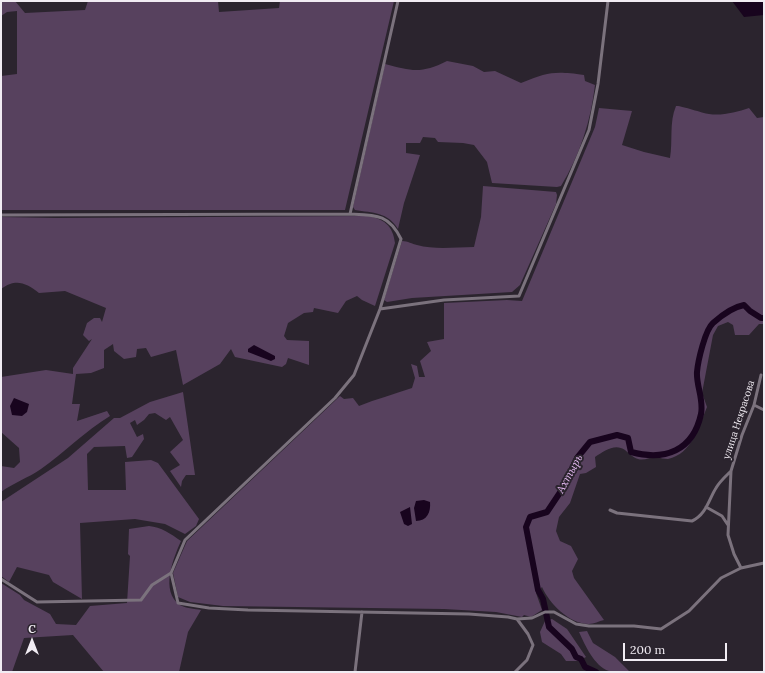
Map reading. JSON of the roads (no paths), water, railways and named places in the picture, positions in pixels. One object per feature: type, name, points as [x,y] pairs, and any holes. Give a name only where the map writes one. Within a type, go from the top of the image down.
[{"type":"street","points":[[350,214],[398,1]]},
{"type":"street","points":[[380,309],[444,300],[519,296],[588,130],[598,84],[608,1]]},
{"type":"street","points":[[1,214],[350,214],[380,216],[392,223],[401,239],[380,309],[354,375],[336,398],[185,540],[171,573],[152,585],[141,600],[37,602],[1,579]]},
{"type":"street","name":"улица Некрасова","points":[[740,568],[728,535],[731,471],[742,435],[754,405],[761,375]]},
{"type":"street","points":[[754,405],[764,410]]},
{"type":"street","name":"улица Некрасова","points":[[610,510],[617,513],[692,521],[697,519],[706,507],[716,487],[731,471]]},
{"type":"street","points":[[706,507],[722,516],[728,525]]},
{"type":"street","points":[[171,573],[178,603],[209,608],[485,615],[508,617],[517,620],[532,618],[545,612],[554,612],[576,624],[589,626],[618,626],[661,629],[689,611],[721,578],[740,568],[764,563]]},
{"type":"street","points":[[355,672],[362,612]]},
{"type":"street","points":[[516,672],[531,654],[533,645],[528,634],[517,620]]},
{"type":"waterway","name":"Ахтырь","points":[[596,672],[585,667],[581,659],[576,657],[572,649],[549,627],[543,599],[538,590],[526,527],[530,517],[547,512],[563,488],[577,458],[590,442],[617,435],[628,438],[631,452],[655,455],[666,454],[684,445],[697,427],[701,414],[702,403],[697,372],[702,346],[710,327],[716,320],[728,312],[744,305],[750,311],[761,318],[764,318]]}]
